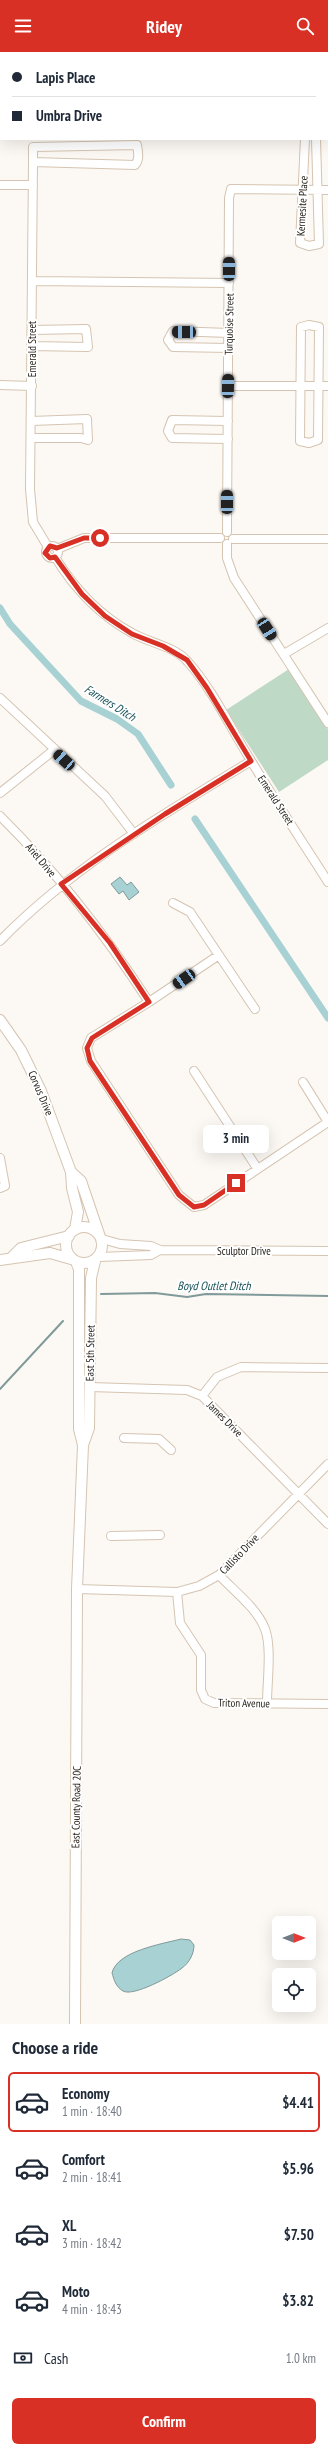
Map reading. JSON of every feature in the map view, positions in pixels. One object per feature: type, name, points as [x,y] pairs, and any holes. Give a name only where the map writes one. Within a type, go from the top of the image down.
[{"type":"street","name":"Kermesite Place","points":[[305,140],[304,190],[300,243],[310,246],[319,244],[316,140]]},
{"type":"street","name":"Emerald Street","points":[[33,162],[135,165],[138,154],[137,145],[33,147],[31,512],[36,528],[48,547]]},
{"type":"street","points":[[0,185],[33,185]]},
{"type":"street","name":"Turquoise Street","points":[[227,532],[230,283],[229,198],[231,189],[304,190]]},
{"type":"street","points":[[304,190],[328,190]]},
{"type":"street","points":[[33,281],[230,283]]},
{"type":"street","points":[[309,325],[319,327],[318,440],[309,443],[300,441],[300,386],[301,327],[309,325]]},
{"type":"street","points":[[32,330],[86,329],[88,335],[88,347],[32,346]]},
{"type":"street","points":[[229,333],[173,332],[168,340],[174,347],[229,348]]},
{"type":"street","points":[[0,385],[32,386]]},
{"type":"street","points":[[228,386],[328,386]]},
{"type":"street","points":[[31,421],[87,419],[88,440],[81,438],[31,438]]},
{"type":"street","points":[[228,421],[172,420],[168,431],[172,438],[228,439]]},
{"type":"street","points":[[220,538],[222,534],[227,532],[232,534],[227,558],[234,578],[328,723]]},
{"type":"street","points":[[57,548],[55,557],[50,558],[46,555],[45,551],[48,547],[54,546],[57,548],[84,538],[220,538],[222,542],[328,539]]},
{"type":"street","name":"Emerald Street","points":[[55,557],[82,594],[105,616],[132,634],[163,646],[187,660],[207,688],[251,761],[328,882]]},
{"type":"street","points":[[284,654],[328,628]]},
{"type":"street","points":[[0,698],[104,796],[134,834]]},
{"type":"street","points":[[0,793],[54,750]]},
{"type":"street","points":[[0,941],[61,884],[134,834],[251,761]]},
{"type":"street","name":"Ariel Drive","points":[[0,816],[33,849],[110,943],[149,1002]]},
{"type":"street","points":[[173,903],[190,912],[255,1009]]},
{"type":"street","points":[[219,955],[92,1038],[87,1048],[90,1061],[179,1195],[194,1207],[204,1205],[257,1168],[328,1122],[302,1082]]},
{"type":"street","name":"Corvus Drive","points":[[0,1020],[21,1050],[35,1077],[71,1172],[72,1188],[78,1212],[72,1233]]},
{"type":"street","points":[[194,1071],[257,1168]]},
{"type":"street","points":[[0,1158],[3,1187]]},
{"type":"street","name":"Corvus Drive","points":[[71,1172],[81,1181],[100,1236]]},
{"type":"street","points":[[0,1260],[12,1257],[50,1253],[89,1264],[97,1259],[102,1251],[100,1236],[85,1227],[72,1233],[21,1248],[12,1257]]},
{"type":"street","points":[[72,1233],[66,1248],[74,1260]]},
{"type":"street","name":"Sculptor Drive","points":[[100,1236],[120,1244],[151,1246],[160,1250],[328,1251]]},
{"type":"street","name":"Sculptor Drive","points":[[97,1259],[151,1255],[160,1250]]},
{"type":"street","name":"East 5th Street","points":[[78,1589],[83,1445],[88,1428],[90,1386],[91,1278],[97,1259]]},
{"type":"street","name":"East 5th Street","points":[[74,1260],[79,1269],[79,1429],[83,1445]]},
{"type":"street","points":[[202,1396],[217,1377],[241,1367],[328,1368]]},
{"type":"street","name":"James Drive","points":[[90,1386],[187,1390],[202,1396],[328,1524]]},
{"type":"street","points":[[124,1438],[159,1439],[171,1450]]},
{"type":"street","name":"Callisto Drive","points":[[78,1589],[177,1592],[199,1586],[219,1575],[328,1464]]},
{"type":"street","points":[[111,1536],[160,1535]]},
{"type":"street","points":[[219,1575],[248,1605],[265,1628],[268,1642],[267,1703]]},
{"type":"street","name":"East County Road 20C","points":[[75,2024],[78,1589]]},
{"type":"street","name":"Triton Avenue","points":[[177,1592],[180,1623],[201,1655],[202,1696],[214,1703],[328,1704]]},
{"type":"green space","points":[[289,669],[328,729],[328,760],[279,792],[226,710]]},
{"type":"water","points":[[120,877],[127,885],[131,882],[139,892],[129,900],[123,891],[119,894],[111,884]]},
{"type":"water","points":[[181,1939],[190,1940],[194,1945],[191,1958],[182,1968],[162,1980],[135,1991],[123,1991],[117,1985],[112,1973],[116,1965],[122,1959],[152,1946]]},
{"type":"waterway","name":"Farmers Ditch","points":[[0,608],[10,624],[81,701],[117,719],[138,734],[171,785]]},
{"type":"waterway","name":"Farmers Ditch","points":[[195,819],[328,1018]]},
{"type":"waterway","name":"Boyd Outlet Ditch","points":[[101,1294],[155,1293],[187,1297],[206,1294],[328,1296]]},
{"type":"waterway","name":"Boyd Outlet Ditch","points":[[0,1389],[63,1321]]},
{"type":"route","points":[[100,538],[84,538],[72,541],[57,548],[50,546],[46,548],[45,553],[47,557],[55,557],[82,594],[105,616],[132,634],[163,646],[187,660],[207,688],[251,761],[165,814],[85,866],[61,884],[110,943],[149,1002],[92,1038],[87,1048],[90,1061],[179,1195],[194,1207],[204,1205],[236,1183]]}]
